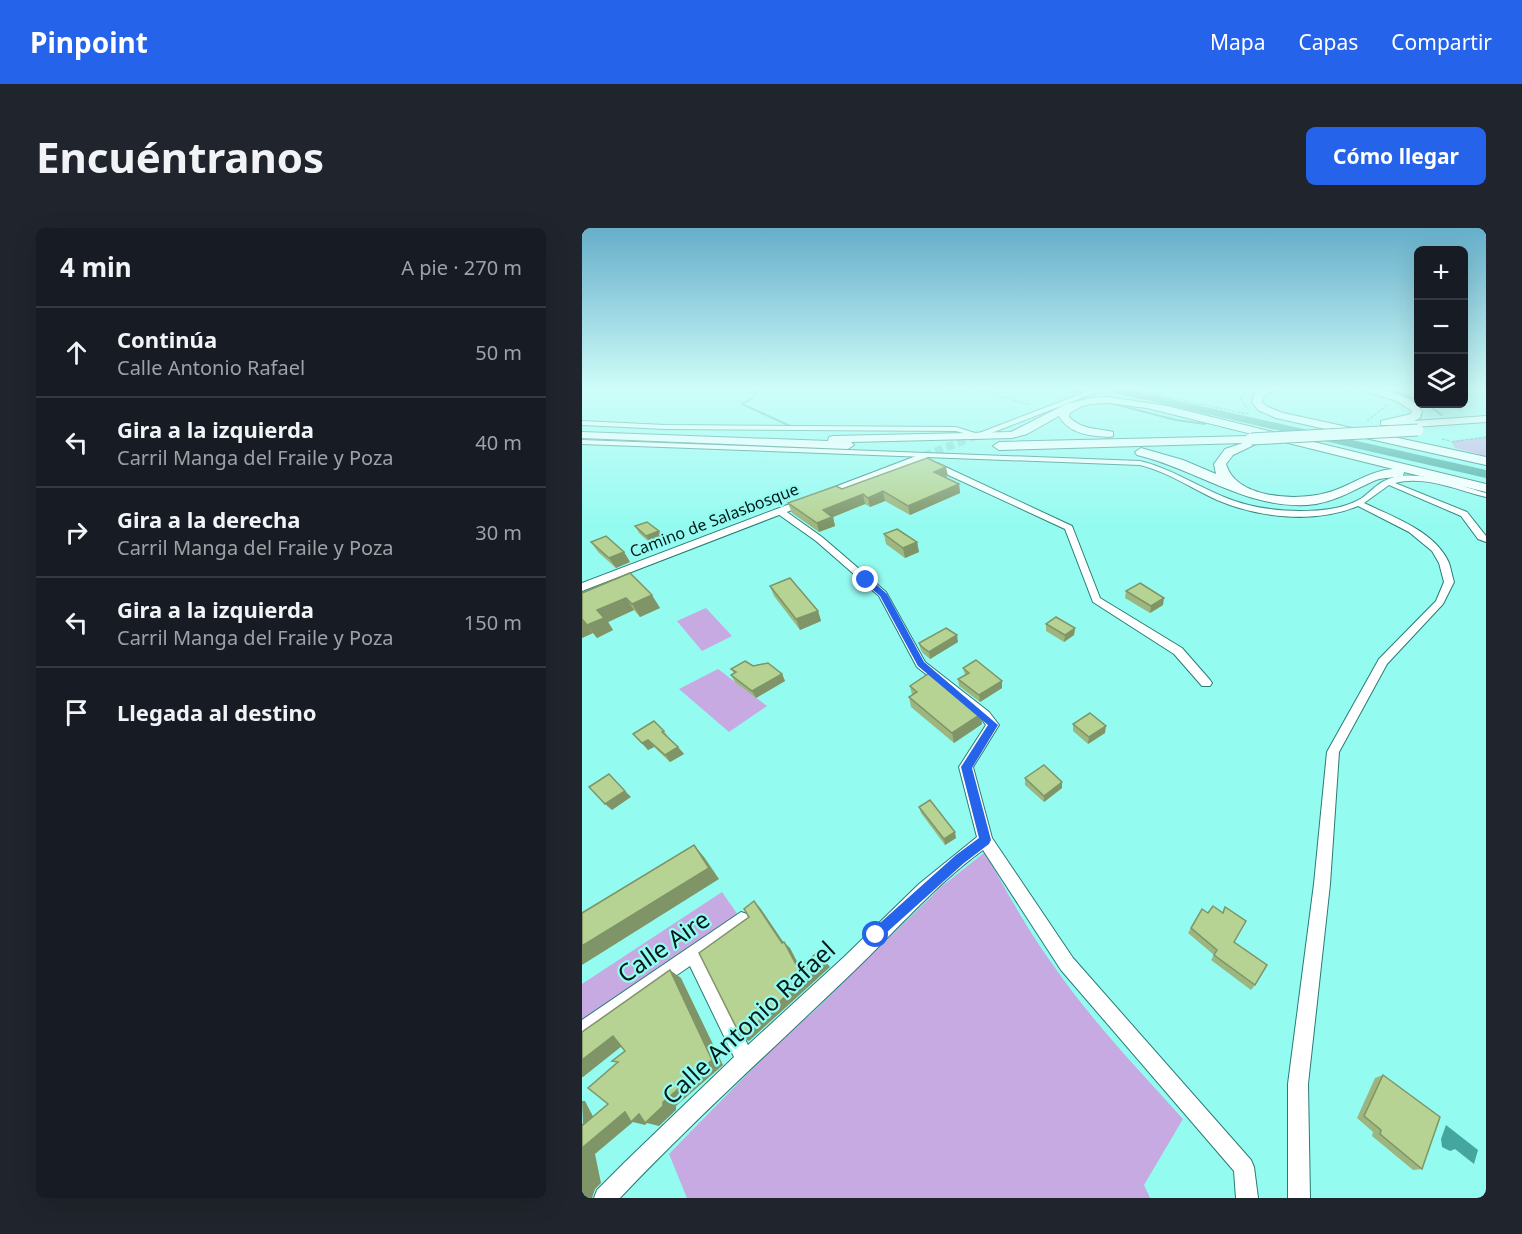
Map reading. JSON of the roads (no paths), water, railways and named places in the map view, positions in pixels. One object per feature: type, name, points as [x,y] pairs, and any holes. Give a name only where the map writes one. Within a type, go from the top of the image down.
[{"type":"highway","points":[[589,435],[842,445],[1025,446],[1258,441],[1330,435]]},
{"type":"highway","points":[[729,435],[983,441],[1224,435]]},
{"type":"highway","points":[[833,439],[1000,435]]},
{"type":"highway","points":[[1173,435],[1197,436]]},
{"type":"highway","points":[[1269,435],[1484,487]]},
{"type":"highway","points":[[1270,435],[1484,487]]},
{"type":"highway","points":[[1368,435],[1486,461]]},
{"type":"highway","points":[[1258,441],[1229,452],[1221,460],[1220,468],[1223,475],[1232,483],[1263,497]]},
{"type":"highway","points":[[1025,446],[1133,451],[1161,455],[1192,466],[1230,486],[1263,497],[1291,501],[1311,500],[1342,492],[1368,477],[1388,473],[1419,475],[1484,487]]},
{"type":"highway","points":[[1342,492],[1352,481],[1352,470],[1357,462],[1369,460]]},
{"type":"street","points":[[582,442],[922,457],[1140,463],[1167,470],[1219,498],[1240,505],[1287,513],[1329,511],[1359,503],[1387,482],[1412,478],[1484,487]]},
{"type":"street","points":[[922,457],[1069,528],[1096,600],[1178,651],[1206,683]]},
{"type":"street","name":"Camino de Salasbosque","points":[[582,587],[922,457]]},
{"type":"street","points":[[1387,482],[1464,514],[1481,537],[1486,539]]},
{"type":"street","points":[[1299,1198],[1298,1084],[1322,884],[1333,752],[1383,662],[1440,602],[1449,582],[1444,562],[1436,549],[1412,530],[1359,503]]},
{"type":"street","points":[[781,512],[819,539],[883,594],[921,664],[993,725],[966,767],[985,840],[1067,964],[1244,1167],[1247,1198]]},
{"type":"street","name":"Calle Antonio Rafael","points":[[604,1198],[665,1135],[833,980],[913,901],[985,840]]},
{"type":"street","name":"Calle Aire","points":[[582,1031],[741,920]]},
{"type":"street","points":[[693,953],[745,1060]]},
{"type":"water","points":[[1446,1125],[1478,1150],[1474,1164],[1455,1149],[1450,1151],[1442,1147],[1441,1139]]},
{"type":"waterway","points":[[1315,435],[1486,474]]},
{"type":"tunnel","points":[[924,456],[977,435]]}]
